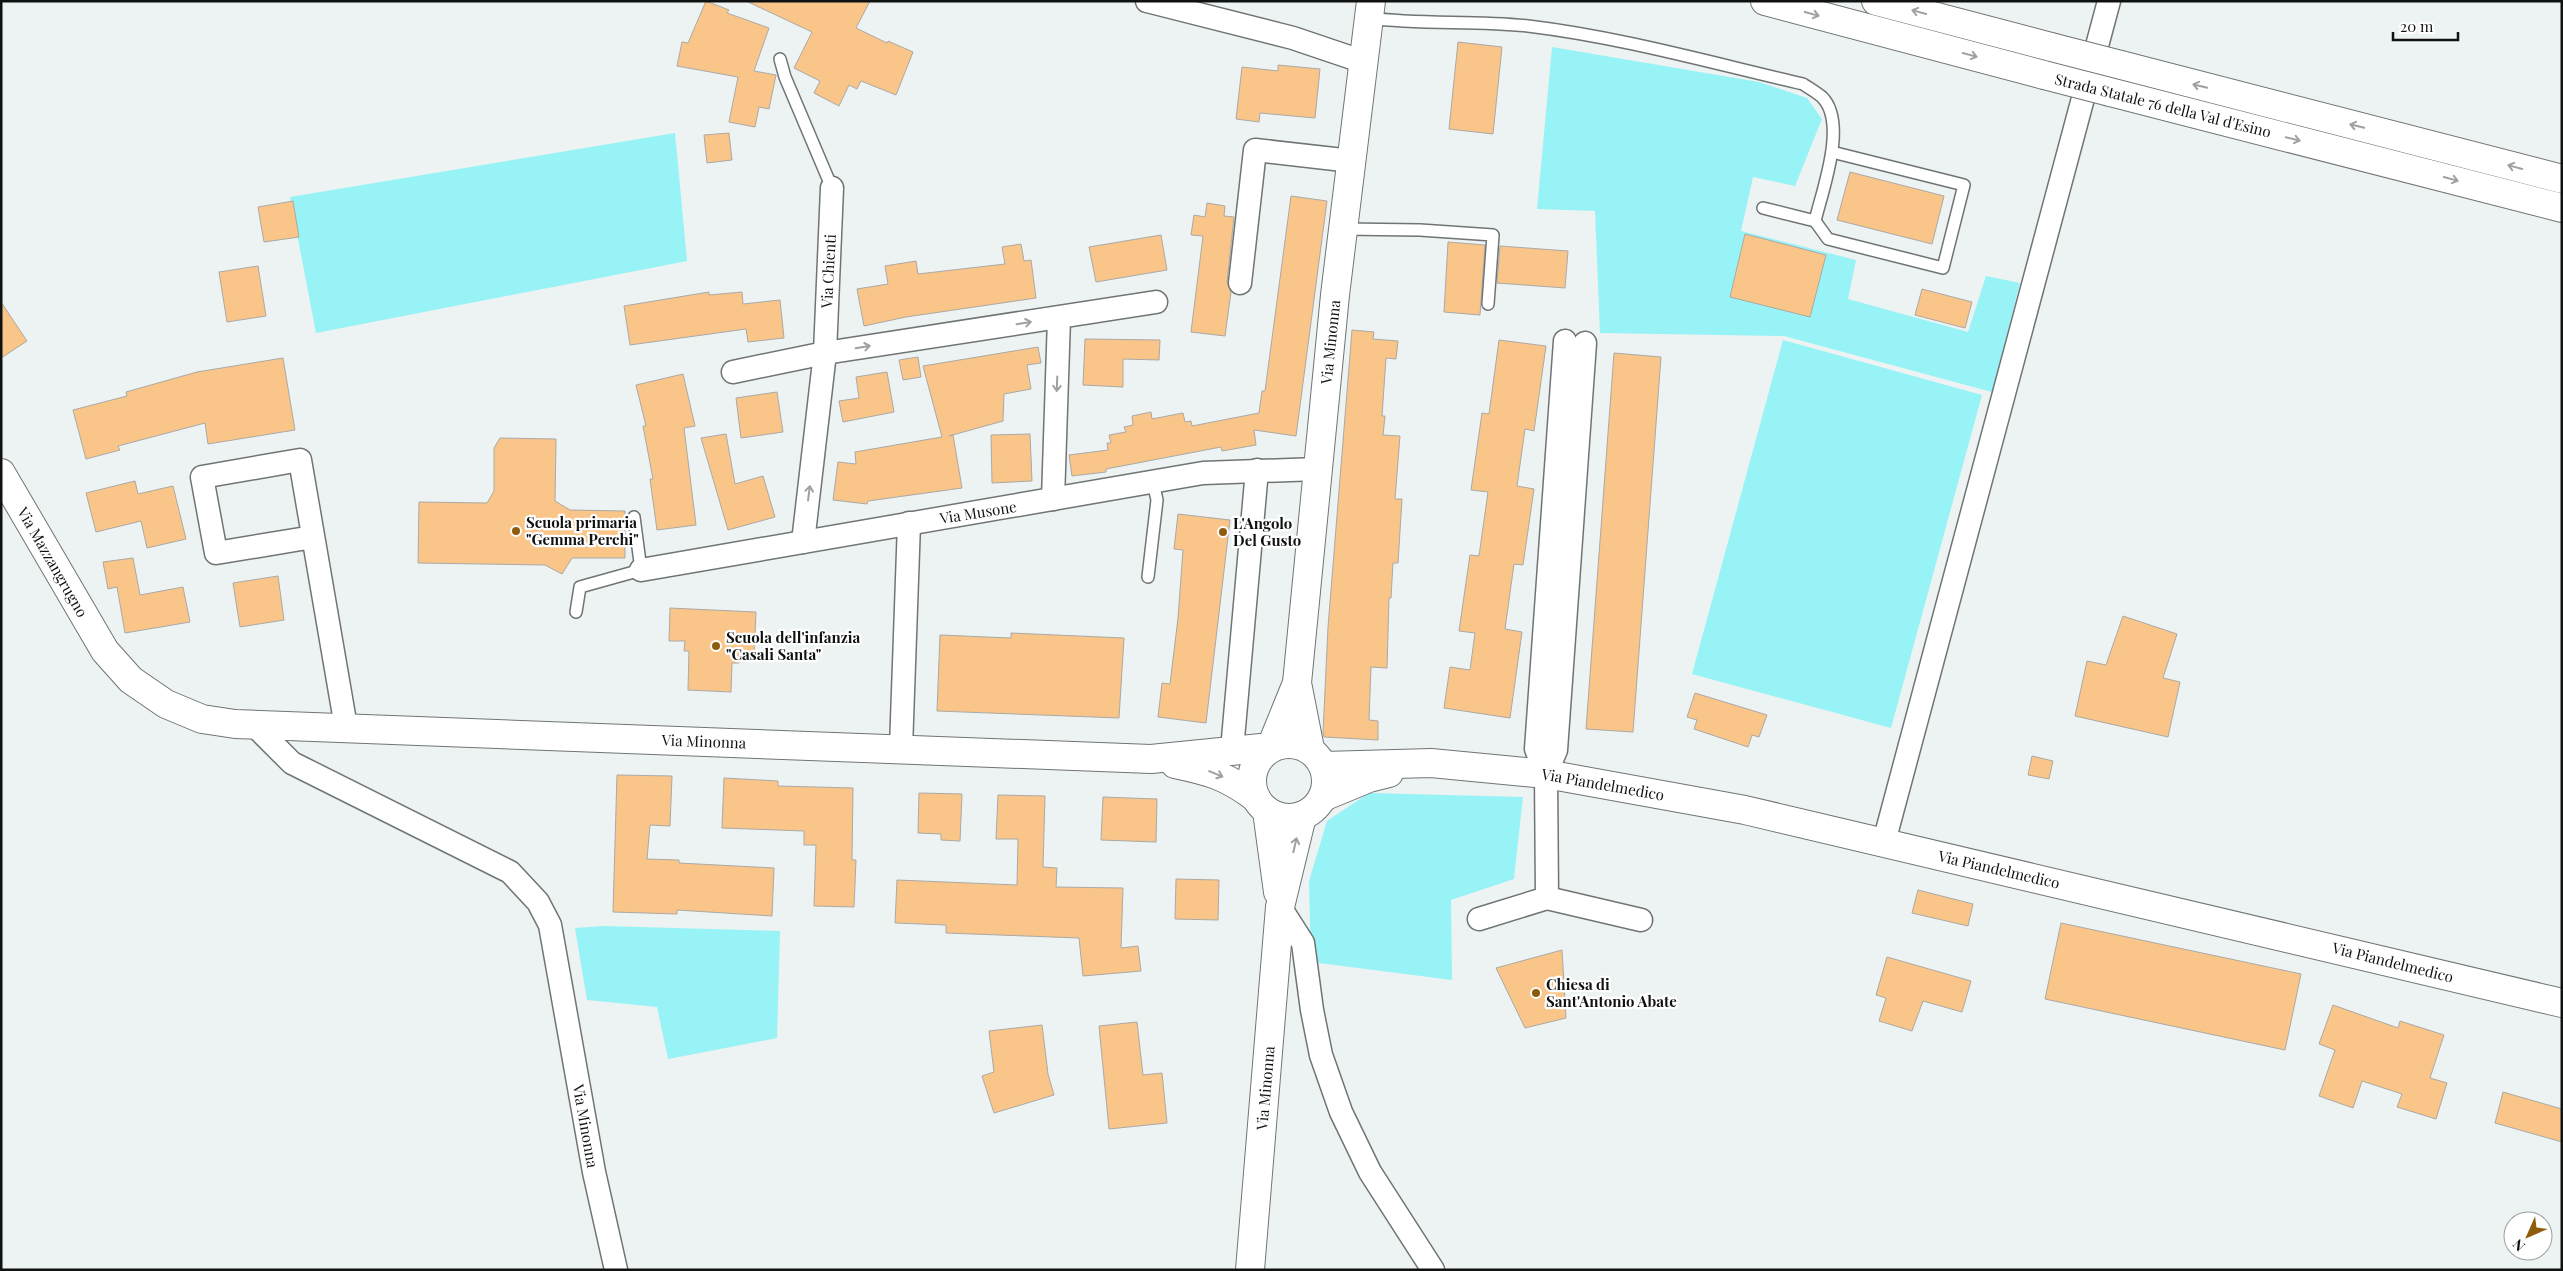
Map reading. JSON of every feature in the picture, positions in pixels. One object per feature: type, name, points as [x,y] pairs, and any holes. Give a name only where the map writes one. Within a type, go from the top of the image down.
[{"type":"main road","name":"Strada Statale 76 della Val d'Esino","points":[[1765,1],[2562,208]]},
{"type":"main road","name":"Strada Statale 76 della Val d'Esino","points":[[1876,1],[2562,179]]},
{"type":"main road","name":"Via Minonna","points":[[1280,907],[1261,805],[1252,789],[1253,769],[1257,760],[1271,747],[1297,683],[1317,469],[1343,229],[1370,10]]},
{"type":"main road","name":"Via Mazzangrugno","points":[[1,473],[105,651]]},
{"type":"main road","name":"Via Minonna","points":[[105,651],[131,680],[166,704],[202,719],[256,726],[346,727],[1151,759],[1271,747],[1291,743],[1317,758]]},
{"type":"main road","name":"Via Minonna","points":[[1297,683],[1317,758],[1326,777],[1323,797]]},
{"type":"main road","name":"Via Piandelmedico","points":[[1317,758],[1431,763],[1546,774],[1745,810],[2562,1003]]},
{"type":"main road","name":"Via Minonna","points":[[1151,759],[1214,772],[1241,786],[1261,805],[1278,817],[1302,816],[1280,907],[1250,1270]]},
{"type":"main road","name":"Via Piandelmedico","points":[[1323,797],[1369,778],[1431,763]]},
{"type":"main road","points":[[1302,816],[1318,805],[1323,797]]},
{"type":"street","points":[[1147,1],[1293,38],[1364,62]]},
{"type":"street","points":[[1884,842],[2110,1]]},
{"type":"street","points":[[1240,283],[1255,150],[1352,161]]},
{"type":"street","name":"Via Chienti","points":[[803,542],[825,353],[832,188]]},
{"type":"street","points":[[733,372],[825,353],[1156,302]]},
{"type":"street","points":[[1053,499],[1059,318]]},
{"type":"street","points":[[1548,898],[1546,774],[1556,750],[1575,342]]},
{"type":"street","points":[[313,537],[216,553],[202,477],[300,460],[346,727]]},
{"type":"street","name":"Via Musone","points":[[641,570],[1203,474],[1257,470],[1317,469]]},
{"type":"street","points":[[1232,750],[1257,470]]},
{"type":"street","points":[[901,748],[908,523]]},
{"type":"street","name":"Via Minonna","points":[[256,726],[292,763],[510,872],[538,902],[550,925],[594,1172],[616,1270]]},
{"type":"street","points":[[1479,919],[1548,898],[1642,920]]},
{"type":"street","points":[[1280,907],[1302,943],[1312,1010],[1322,1055],[1341,1112],[1370,1172],[1433,1270]]},
{"type":"lane","points":[[1370,10],[1398,22],[1526,26],[1591,36],[1802,84],[1823,98],[1833,120],[1832,152],[1814,222]]},
{"type":"lane","points":[[780,59],[785,77],[832,188]]},
{"type":"lane","points":[[1763,208],[1814,222],[1828,239],[1944,268],[1964,185],[1832,152]]},
{"type":"lane","points":[[1343,229],[1420,230],[1493,235],[1488,304]]},
{"type":"lane","points":[[1148,577],[1156,500],[1153,482]]},
{"type":"lane","points":[[576,612],[580,587],[641,570],[634,517]]},
{"type":"shaded area","points":[[1552,47],[1759,82],[1807,98],[1822,119],[1795,186],[1753,177],[1741,231],[1856,260],[1848,299],[1968,332],[1986,276],[2020,283],[1992,392],[1784,336],[1600,333],[1595,211],[1537,209]]},
{"type":"shaded area","points":[[675,133],[687,261],[316,333],[290,197]]},
{"type":"shaded area","points":[[1783,340],[1982,395],[1891,728],[1692,674]]},
{"type":"shaded area","points":[[1369,793],[1523,797],[1514,879],[1451,900],[1452,980],[1311,962],[1309,881],[1327,821]]},
{"type":"shaded area","points":[[604,926],[780,931],[777,1038],[668,1059],[657,1007],[587,1000],[575,928]]},
{"type":"building","points":[[706,1],[729,10],[727,13],[769,28],[754,71],[776,75],[769,109],[759,107],[755,127],[729,122],[738,77],[677,66],[682,42],[688,43]]},
{"type":"building","points":[[746,1],[870,1],[856,28],[887,43],[888,41],[913,52],[896,95],[861,81],[857,89],[849,85],[839,106],[814,93],[820,81],[794,68],[812,32]]},
{"type":"building","points":[[1458,42],[1502,47],[1493,134],[1449,129]]},
{"type":"building","points":[[1278,65],[1320,69],[1315,118],[1260,113],[1259,122],[1236,119],[1242,67],[1278,71]]},
{"type":"building","points":[[729,133],[732,160],[707,163],[704,135]]},
{"type":"building","points":[[1850,172],[1944,196],[1932,244],[1837,220]]},
{"type":"building","points":[[1291,196],[1327,201],[1296,436],[1254,430],[1256,445],[1222,451],[1221,447],[1106,469],[1106,472],[1072,476],[1069,455],[1108,450],[1107,443],[1111,443],[1109,435],[1126,432],[1124,427],[1133,425],[1132,416],[1151,412],[1152,419],[1183,413],[1185,422],[1191,421],[1192,426],[1259,413],[1262,391],[1265,391]]},
{"type":"building","points":[[293,201],[299,237],[264,242],[258,207]]},
{"type":"building","points":[[1207,203],[1225,206],[1224,216],[1234,217],[1227,282],[1231,292],[1225,336],[1191,332],[1203,236],[1191,235],[1194,215],[1205,217]]},
{"type":"building","points":[[1745,234],[1826,255],[1810,317],[1730,297]]},
{"type":"building","points":[[1161,235],[1167,270],[1096,282],[1089,247]]},
{"type":"building","points":[[1448,242],[1485,245],[1480,315],[1444,312]]},
{"type":"building","points":[[1021,244],[1024,261],[1031,260],[1036,298],[906,317],[864,326],[857,289],[888,284],[885,266],[916,261],[918,274],[1005,264],[1002,247]]},
{"type":"building","points":[[1500,246],[1568,251],[1565,288],[1497,283]]},
{"type":"building","points":[[258,266],[266,316],[227,322],[219,272]]},
{"type":"building","points":[[1922,289],[1972,302],[1965,328],[1915,315]]},
{"type":"building","points":[[709,292],[709,295],[742,292],[743,304],[780,300],[784,338],[748,342],[746,329],[630,345],[624,306]]},
{"type":"building","points":[[1,302],[27,341],[1,358]]},
{"type":"building","points":[[1352,330],[1374,332],[1373,339],[1398,341],[1396,359],[1386,358],[1382,416],[1385,416],[1383,435],[1400,436],[1395,499],[1402,499],[1398,563],[1393,563],[1391,598],[1389,598],[1387,668],[1371,667],[1369,720],[1378,721],[1378,740],[1324,737],[1323,733],[1328,627]]},
{"type":"building","points":[[1085,339],[1160,340],[1159,360],[1123,359],[1123,387],[1083,385]]},
{"type":"building","points":[[1499,340],[1546,346],[1534,431],[1525,429],[1517,486],[1534,489],[1523,565],[1514,564],[1505,629],[1522,632],[1510,718],[1444,708],[1450,667],[1470,670],[1475,633],[1459,631],[1470,555],[1479,556],[1488,492],[1471,490],[1482,413],[1489,414]]},
{"type":"building","points":[[1038,347],[1041,363],[1027,365],[1031,389],[1004,394],[1003,421],[949,436],[953,435],[962,488],[868,501],[867,504],[833,500],[838,462],[856,464],[855,452],[942,437],[923,366]]},
{"type":"building","points":[[1614,353],[1661,357],[1633,732],[1586,729]]},
{"type":"building","points":[[918,357],[921,377],[903,380],[899,360]]},
{"type":"building","points":[[283,358],[295,430],[208,444],[205,423],[118,446],[120,450],[86,459],[73,410],[127,396],[126,392],[197,372]]},
{"type":"building","points":[[887,372],[894,412],[843,422],[839,401],[859,398],[856,377]]},
{"type":"building","points":[[683,374],[695,426],[684,428],[696,525],[657,530],[650,479],[653,479],[643,426],[646,426],[636,385]]},
{"type":"building","points":[[777,392],[783,432],[741,438],[736,398]]},
{"type":"building","points":[[726,434],[735,484],[763,476],[775,517],[728,530],[701,438]]},
{"type":"building","points":[[1030,434],[1032,481],[992,483],[991,435]]},
{"type":"building","points":[[500,438],[556,439],[555,501],[570,510],[625,511],[625,558],[572,558],[562,574],[545,565],[418,563],[419,502],[487,503],[494,491],[494,448]]},
{"type":"building","points":[[135,481],[138,494],[173,486],[186,539],[147,548],[141,521],[96,532],[86,493]]},
{"type":"building","points":[[1178,514],[1230,520],[1206,723],[1158,717],[1162,683],[1170,684],[1178,618],[1183,550],[1174,549]]},
{"type":"building","points":[[133,558],[140,595],[183,587],[190,622],[125,633],[117,587],[108,589],[103,562]]},
{"type":"building","points":[[278,576],[284,620],[240,627],[233,583]]},
{"type":"building","points":[[670,608],[756,612],[754,654],[739,653],[739,663],[732,663],[731,692],[688,690],[689,651],[684,651],[685,641],[669,641]]},
{"type":"building","points":[[2123,616],[2177,634],[2163,678],[2180,682],[2168,737],[2075,716],[2087,661],[2106,665]]},
{"type":"building","points":[[1011,633],[1124,638],[1119,718],[937,711],[940,635],[1011,638]]},
{"type":"building","points":[[1695,693],[1767,715],[1759,737],[1752,735],[1748,747],[1694,729],[1697,720],[1687,717]]},
{"type":"building","points":[[2032,756],[2053,761],[2049,779],[2028,775]]},
{"type":"building","points":[[617,775],[672,776],[670,826],[650,825],[647,859],[679,860],[679,863],[774,868],[772,916],[677,910],[677,914],[613,912]]},
{"type":"building","points":[[724,778],[778,781],[778,786],[853,788],[852,860],[856,860],[854,907],[814,906],[816,845],[804,845],[804,831],[722,828]]},
{"type":"building","points":[[919,793],[962,794],[960,841],[941,840],[941,834],[918,833]]},
{"type":"building","points":[[998,795],[1045,796],[1043,867],[1057,868],[1056,887],[1123,888],[1121,948],[1138,946],[1141,971],[1083,976],[1079,938],[946,933],[946,925],[895,923],[897,880],[1017,885],[1018,839],[996,839]]},
{"type":"building","points":[[1103,797],[1157,799],[1156,842],[1101,840]]},
{"type":"building","points":[[1176,879],[1219,880],[1218,920],[1175,919]]},
{"type":"building","points":[[1918,890],[1973,904],[1968,926],[1912,913]]},
{"type":"building","points":[[2061,923],[2301,974],[2285,1050],[2045,999]]},
{"type":"building","name":"Chiesa di Sant'Antonio Abate","points":[[1562,950],[1566,1018],[1525,1028],[1496,968]]},
{"type":"building","points":[[1887,957],[1971,981],[1962,1012],[1923,1001],[1912,1031],[1879,1021],[1886,998],[1876,995]]},
{"type":"building","points":[[2333,1005],[2398,1028],[2400,1021],[2444,1035],[2430,1078],[2447,1083],[2436,1119],[2397,1107],[2402,1094],[2362,1081],[2353,1108],[2319,1096],[2335,1050],[2319,1044]]},
{"type":"building","points":[[1137,1022],[1143,1075],[1162,1073],[1167,1123],[1109,1129],[1099,1026]]},
{"type":"building","points":[[1042,1025],[1048,1074],[1054,1095],[994,1113],[982,1076],[994,1072],[989,1031]]},
{"type":"building","points":[[2503,1092],[2562,1109],[2562,1142],[2495,1123]]},
{"type":"place","name":"Scuola primaria \"Gemma Perchi\"","points":[[516,531]]},
{"type":"place","name":"L'Angolo Del Gusto","points":[[1223,532]]},
{"type":"place","name":"Scuola dell'infanzia \"Casali Santa\"","points":[[716,646]]},
{"type":"place","name":"Chiesa di Sant'Antonio Abate","points":[[1536,993]]}]
